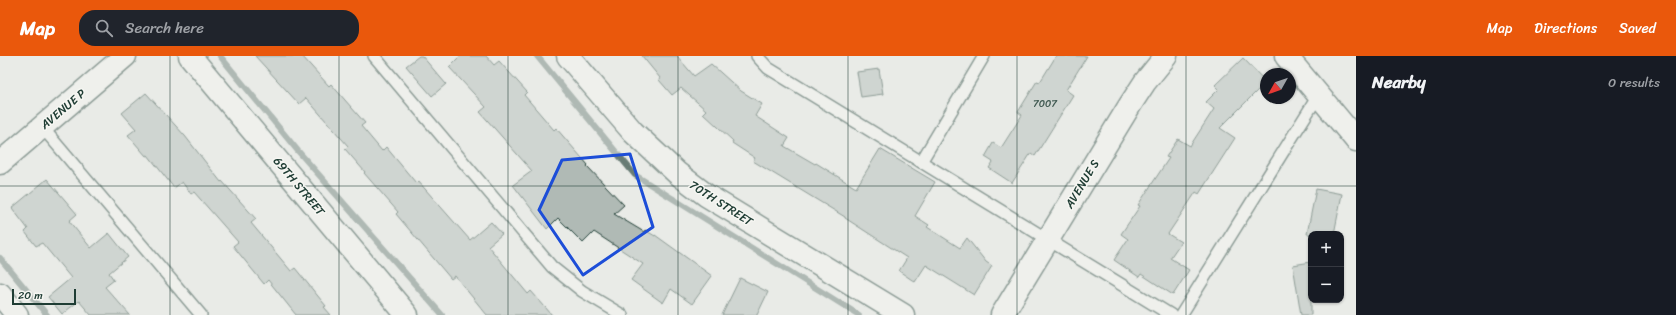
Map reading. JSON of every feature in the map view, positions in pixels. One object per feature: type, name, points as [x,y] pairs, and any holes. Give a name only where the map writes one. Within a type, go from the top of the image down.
[{"type":"street","name":"AVENUE P","points":[[0,163],[126,56]]},
{"type":"street","name":"69TH STREET","points":[[190,56],[407,315]]},
{"type":"street","name":"70TH STREET","points":[[568,56],[633,132],[677,173],[706,195],[903,315]]},
{"type":"street","name":"AVENUE S","points":[[1002,315],[1145,82],[1166,56]]},
{"type":"street","points":[[1286,56],[1356,140]]},
{"type":"street","points":[[0,294],[17,315]]},
{"type":"lane","points":[[374,56],[552,267],[582,291],[622,315]]},
{"type":"lane","points":[[757,56],[768,68],[1171,315]]},
{"type":"lane","points":[[921,162],[984,56]]},
{"type":"lane","points":[[1181,315],[1318,96]]},
{"type":"lane","points":[[42,127],[201,315]]},
{"type":"highlighted area","points":[[630,154],[653,227],[583,275],[539,210],[562,160]]},
{"type":"building","points":[[255,56],[302,56],[329,86],[331,84],[365,123],[361,126],[382,151],[386,147],[416,183],[418,181],[470,240],[491,222],[502,234],[488,246],[528,294],[531,291],[552,315],[487,315],[455,276],[451,279],[396,214],[398,212],[345,149],[348,146],[306,98],[299,104]]},
{"type":"building","points":[[419,56],[422,56],[446,84],[432,96],[406,66]]},
{"type":"building","points":[[460,56],[486,56],[494,65],[499,61],[527,92],[524,95],[554,130],[556,128],[588,165],[587,166],[624,205],[614,214],[644,232],[645,230],[655,235],[712,276],[692,304],[671,289],[663,303],[631,280],[643,264],[594,232],[583,243],[558,218],[547,229],[513,185],[532,171],[480,112],[486,107],[449,67]]},
{"type":"building","points":[[642,56],[677,56],[694,76],[711,64],[741,91],[762,104],[755,116],[789,138],[784,146],[815,164],[816,163],[856,188],[880,149],[935,182],[915,216],[929,225],[927,227],[960,248],[967,238],[986,262],[992,266],[974,295],[926,265],[915,282],[899,271],[907,258],[845,217],[753,161],[755,158],[732,143],[733,141],[703,113],[706,110],[681,88],[672,95]]},
{"type":"building","points":[[1056,56],[1087,56],[1066,90],[1073,95],[1035,156],[1031,153],[1012,183],[989,168],[993,162],[985,157],[993,143],[1001,148],[1022,115],[1018,112],[1037,81],[1040,82]]},
{"type":"building","points":[[1243,58],[1260,76],[1260,88],[1220,128],[1235,138],[1199,194],[1196,192],[1168,234],[1181,242],[1170,258],[1189,270],[1173,295],[1141,274],[1139,277],[1114,260],[1128,239],[1121,234],[1169,158],[1166,157],[1178,139],[1190,146],[1214,109],[1206,102],[1219,89],[1215,85]]},
{"type":"building","points":[[879,69],[883,94],[861,97],[857,72]]},
{"type":"building","points":[[146,93],[185,136],[221,182],[222,181],[256,219],[251,223],[291,271],[295,268],[326,306],[324,307],[331,315],[296,315],[268,280],[264,284],[233,246],[238,242],[194,192],[191,194],[182,182],[174,188],[148,155],[146,156],[128,135],[136,129],[122,113]]},
{"type":"building","points":[[47,179],[77,214],[69,221],[91,248],[109,233],[128,257],[109,273],[114,280],[105,287],[130,315],[91,315],[79,301],[62,314],[48,297],[71,278],[42,243],[36,246],[25,232],[28,229],[12,208]]},
{"type":"building","points":[[1316,189],[1342,194],[1335,231],[1308,231],[1307,234]]},
{"type":"building","points":[[1308,262],[1308,303],[1311,303],[1311,315],[1301,315],[1293,265]]},
{"type":"building","points":[[740,278],[768,292],[757,315],[722,315]]},
{"type":"waterway","points":[[220,56],[298,151],[442,315]]},
{"type":"waterway","points":[[537,56],[635,175],[859,315]]},
{"type":"waterway","points":[[0,258],[47,315]]}]
